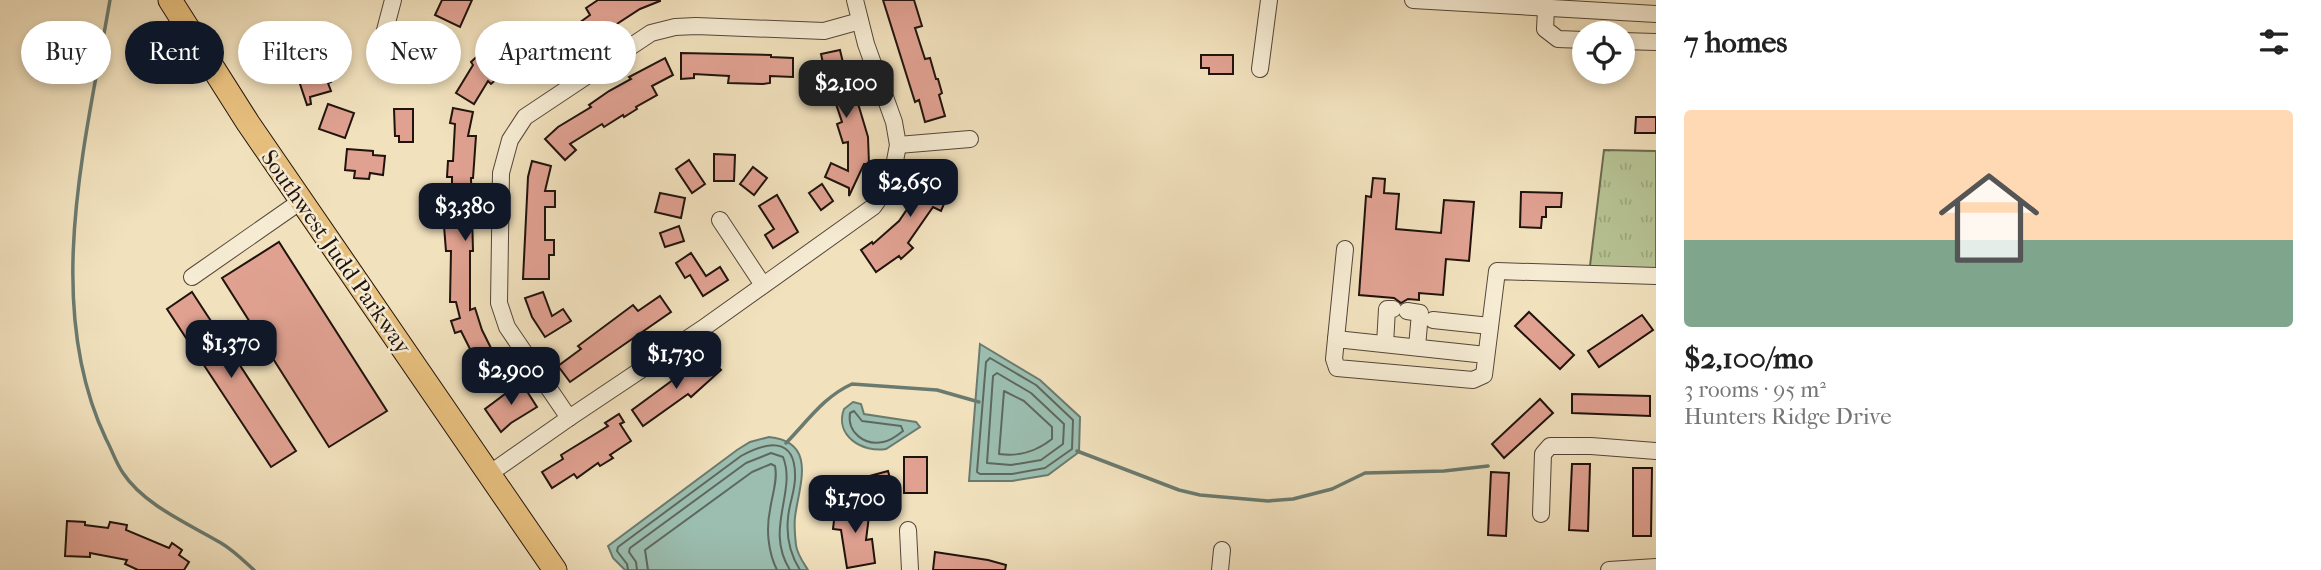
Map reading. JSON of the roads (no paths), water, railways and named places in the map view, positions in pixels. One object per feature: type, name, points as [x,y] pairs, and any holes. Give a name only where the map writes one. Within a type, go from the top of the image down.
[{"type":"highway","name":"Southwest Judd Parkway","points":[[170,0],[216,75],[301,201],[555,570]]},
{"type":"street","points":[[387,21],[393,0]]},
{"type":"street","points":[[489,474],[873,207],[891,182],[898,145],[894,122],[855,0]]},
{"type":"street","points":[[1260,69],[1269,0]]},
{"type":"street","points":[[1413,0],[1546,9],[1632,7],[1656,14]]},
{"type":"street","points":[[1546,9],[1545,29],[1558,39],[1572,40]]},
{"type":"street","points":[[569,418],[507,327],[499,303],[501,173],[510,140],[525,117],[652,33],[675,27],[696,26],[824,31],[860,21]]},
{"type":"street","points":[[1635,41],[1656,42]]},
{"type":"street","points":[[898,145],[970,139]]},
{"type":"street","points":[[192,277],[301,201]]},
{"type":"street","points":[[720,220],[763,285]]},
{"type":"street","points":[[1345,249],[1334,359],[1337,368],[1473,380],[1484,375],[1497,271],[1656,276]]},
{"type":"street","points":[[1385,344],[1387,309],[1400,310],[1420,313],[1418,347]]},
{"type":"street","points":[[1433,320],[1490,326]]},
{"type":"street","points":[[1336,338],[1486,355]]},
{"type":"street","points":[[1541,514],[1543,454],[1550,446],[1591,446],[1656,452]]},
{"type":"street","points":[[908,530],[910,570]]},
{"type":"street","points":[[1220,570],[1222,550]]},
{"type":"street","points":[[1609,570],[1656,568]]},
{"type":"water","points":[[980,344],[1040,380],[1080,417],[1079,452],[1048,475],[1012,481],[969,481]]},
{"type":"water","points":[[853,402],[861,404],[864,414],[916,422],[920,427],[886,449],[868,448],[853,441],[843,427],[844,409]]},
{"type":"water","points":[[769,437],[794,447],[800,456],[802,467],[795,535],[800,558],[808,570],[625,570],[613,558],[608,546],[737,450],[750,442]]},
{"type":"waterway","points":[[110,0],[81,165],[75,221],[73,278],[76,333],[87,387],[106,439],[132,484],[155,504],[225,546],[254,570]]},
{"type":"waterway","points":[[786,443],[824,403],[852,384],[937,390],[979,402]]},
{"type":"waterway","points":[[1077,451],[1179,490],[1200,495],[1268,501],[1293,499],[1332,489],[1365,473],[1444,471],[1488,466]]}]
